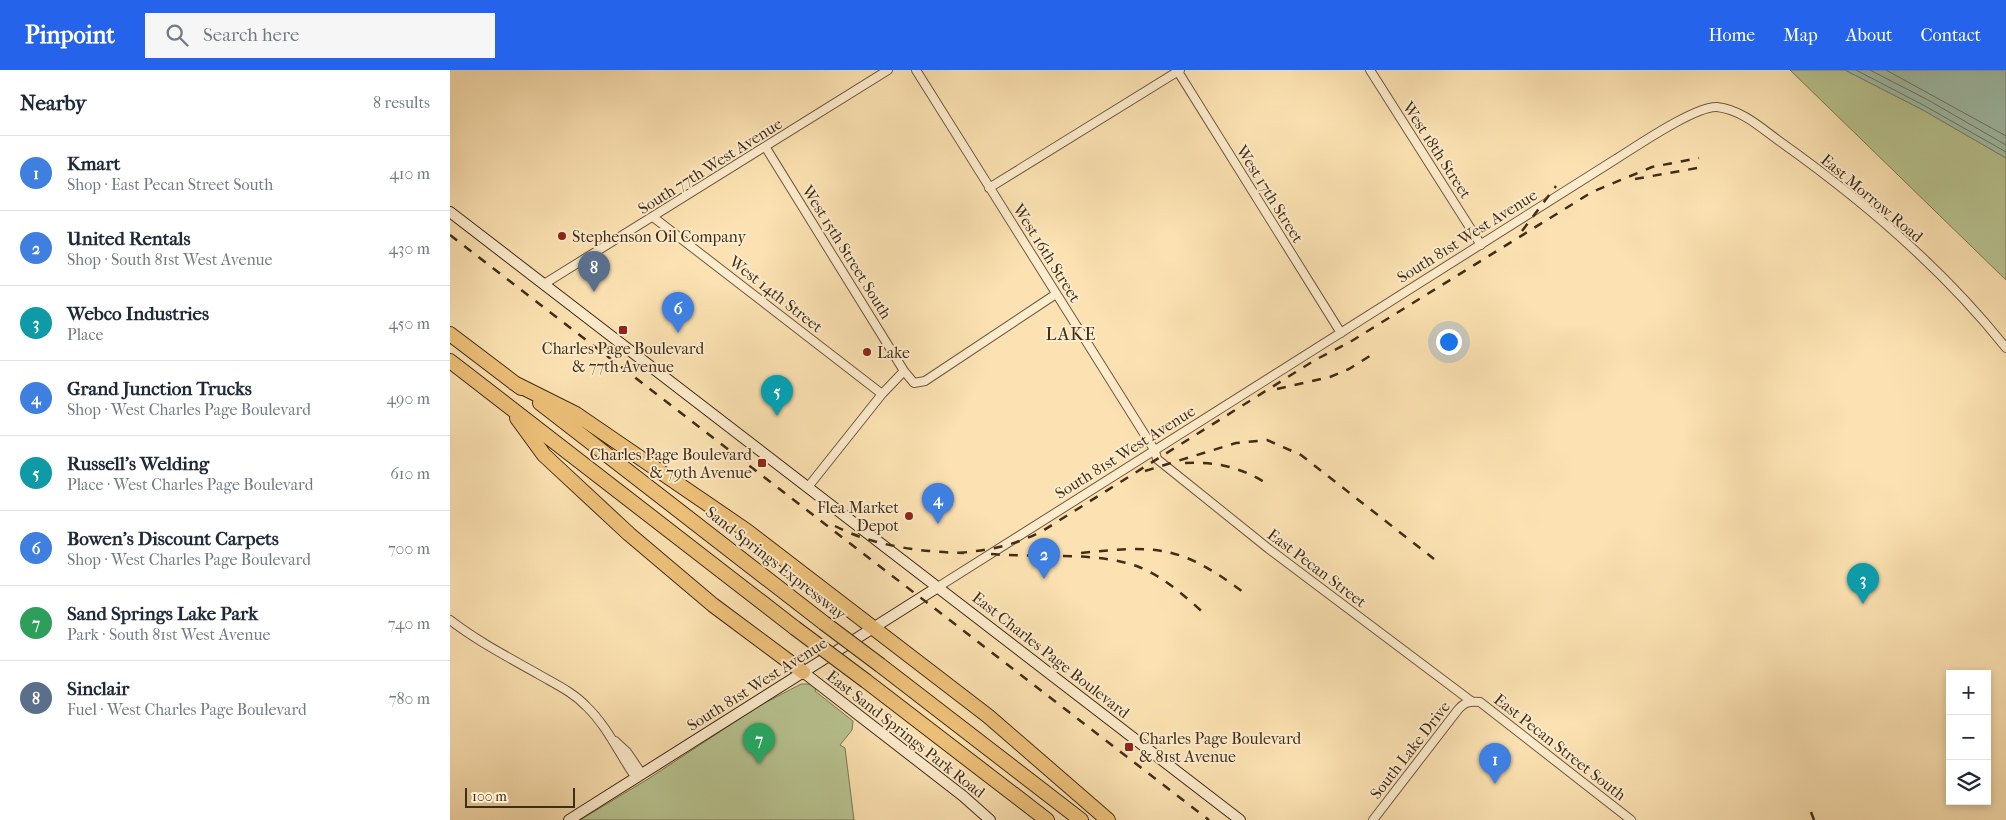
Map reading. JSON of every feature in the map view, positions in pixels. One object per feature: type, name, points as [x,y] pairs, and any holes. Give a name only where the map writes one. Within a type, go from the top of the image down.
[{"type":"highway","name":"Sand Springs Expressway","points":[[450,334],[1081,820]]},
{"type":"highway","points":[[450,360],[795,628],[1047,820]]},
{"type":"highway","points":[[514,383],[576,414],[698,495],[875,628],[988,716],[1108,820]]},
{"type":"highway","points":[[506,404],[544,455],[628,534],[713,605],[803,672]]},
{"type":"main road","name":"East Charles Page Boulevard","points":[[450,212],[1240,820]]},
{"type":"main road","name":"South 81st West Avenue","points":[[570,820],[938,587]]},
{"type":"main road","name":"East Sand Springs Park Road","points":[[803,672],[963,796],[990,820]]},
{"type":"street","name":"South 77th West Avenue","points":[[544,284],[766,148],[888,70]]},
{"type":"street","name":"West 16th Street","points":[[916,70],[1056,294],[1118,388],[1155,451]]},
{"type":"street","points":[[989,188],[1178,70]]},
{"type":"street","name":"West 17th Street","points":[[1178,70],[1341,333]]},
{"type":"street","name":"West 18th Street","points":[[1370,70],[1481,245]]},
{"type":"street","name":"East Morrow Road","points":[[1697,112],[1715,107],[1736,110],[1818,169],[1884,222],[1947,284],[2006,348]]},
{"type":"street","name":"South 81st West Avenue","points":[[938,587],[1616,159],[1697,112]]},
{"type":"street","name":"West 15th Street South","points":[[766,148],[904,371]]},
{"type":"street","name":"West 14th Street","points":[[653,217],[882,394]]},
{"type":"street","points":[[808,487],[882,394],[904,371],[914,383],[925,381],[1056,294]]},
{"type":"street","name":"East Pecan Street","points":[[1155,451],[1157,459],[1163,465],[1204,498],[1470,701]]},
{"type":"street","points":[[450,620],[473,637],[576,696],[602,723],[613,739],[621,757],[639,776]]},
{"type":"street","name":"South Lake Drive","points":[[1373,820],[1457,710],[1463,704],[1470,701]]},
{"type":"street","name":"East Pecan Street South","points":[[1470,701],[1480,702],[1631,820]]},
{"type":"green space","points":[[1790,70],[1845,70],[1923,110],[2006,158],[2006,280]]},
{"type":"green space","points":[[801,684],[810,684],[816,688],[815,691],[853,721],[852,730],[840,745],[845,748],[854,820],[580,820],[648,779],[759,706]]},
{"type":"water","points":[[1845,70],[2006,70],[2006,158],[1923,110]]},
{"type":"railway","points":[[958,553],[1002,546],[1023,540],[1044,530],[1315,360],[1350,342],[1592,192],[1652,167],[1699,158]]},
{"type":"railway","points":[[1635,179],[1703,167]]},
{"type":"railway","points":[[1522,231],[1556,186]]},
{"type":"railway","points":[[450,235],[1209,820]]},
{"type":"railway","points":[[1277,389],[1330,377],[1349,369],[1373,354]]},
{"type":"railway","points":[[1145,471],[1236,443],[1267,440],[1301,455],[1434,559]]},
{"type":"railway","points":[[1185,463],[1208,463],[1229,467],[1249,474],[1269,485]]},
{"type":"railway","points":[[835,526],[865,539],[898,547],[964,553]]},
{"type":"railway","points":[[1081,553],[1130,549],[1149,549],[1167,552],[1202,565],[1243,592]]},
{"type":"railway","points":[[991,554],[1086,557],[1123,562],[1157,576],[1207,616]]},
{"type":"railway","points":[[1811,812],[1814,820]]},
{"type":"place","name":"Stephenson Oil Company","points":[[562,236]]},
{"type":"place","name":"Sinclair","points":[[594,292]]},
{"type":"place","name":"Charles Page Boulevard & 77th Avenue","points":[[623,330]]},
{"type":"place","name":"Bowen's Discount Carpets","points":[[678,333]]},
{"type":"place","name":"Lake","points":[[867,352]]},
{"type":"place","name":"Russell's Welding","points":[[777,416]]},
{"type":"place","name":"Charles Page Boulevard & 79th Avenue","points":[[762,463]]},
{"type":"place","name":"Flea Market Depot","points":[[909,516]]},
{"type":"place","name":"Grand Junction Trucks","points":[[938,524]]},
{"type":"place","name":"United Rentals","points":[[1044,579]]},
{"type":"place","name":"Webco Industries","points":[[1863,604]]},
{"type":"place","name":"Charles Page Boulevard & 81st Avenue","points":[[1129,747]]},
{"type":"place","name":"Sand Springs Lake Park","points":[[759,764]]},
{"type":"place","name":"Kmart","points":[[1495,784]]},
{"type":"district","name":"LAKE","points":[[1071,334]]}]
